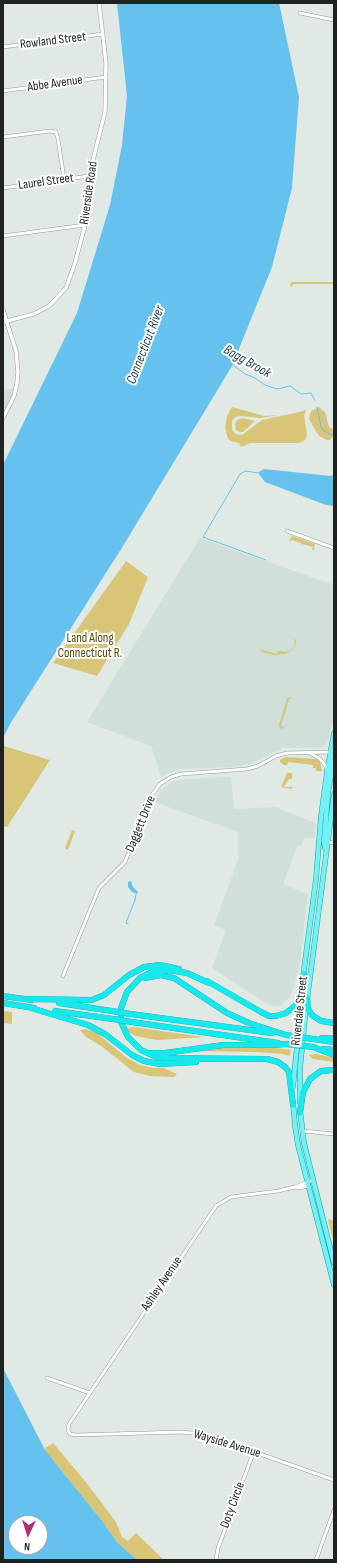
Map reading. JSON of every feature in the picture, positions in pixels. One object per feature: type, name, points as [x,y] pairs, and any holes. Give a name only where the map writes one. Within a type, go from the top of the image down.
[{"type":"highway","points":[[29,999],[79,1001],[94,1000],[106,994],[132,973],[144,967],[157,965],[179,968],[209,982],[269,1016],[279,1016],[290,1010],[297,1002],[304,974]]},
{"type":"highway","points":[[209,982],[183,972],[160,970],[148,973],[140,978],[127,992],[122,1003],[120,1016],[123,1028],[128,1037],[141,1050],[159,1058],[261,1059],[275,1061],[287,1069],[290,1077],[293,1105]]},
{"type":"highway","points":[[127,992],[136,983],[146,977],[158,975],[168,976],[180,981],[210,1003],[232,1016],[286,1035]]},
{"type":"highway","points":[[3,996],[334,1042]]},
{"type":"highway","points":[[307,997],[308,1009],[312,1015],[322,1021],[334,1023]]},
{"type":"highway","points":[[3,1003],[334,1050]]},
{"type":"highway","points":[[31,1008],[70,1018],[88,1025],[105,1034],[135,1057],[150,1063],[163,1064],[261,1059]]},
{"type":"highway","points":[[128,1037],[141,1049],[156,1053],[218,1045],[286,1044]]},
{"type":"highway","points":[[313,1039],[334,1038]]},
{"type":"highway","points":[[313,1047],[334,1055]]},
{"type":"highway","points":[[300,1113],[303,1092],[310,1079],[321,1071],[334,1070]]},
{"type":"main road","name":"Riverdale Street","points":[[334,733],[332,751],[327,772],[304,974],[294,1072],[293,1105],[297,1137],[334,1263]]},
{"type":"main road","points":[[325,852],[324,841],[333,762],[332,751]]},
{"type":"main road","name":"Riverdale Street","points":[[334,794],[328,842],[325,852],[307,997],[300,1068],[300,1113],[302,1131],[311,1183],[334,1285]]},
{"type":"street","name":"Riverside Road","points":[[5,322],[34,314],[49,306],[63,292],[68,284],[76,263],[85,225],[89,176],[104,116],[106,77],[100,3]]},
{"type":"street","points":[[300,13],[334,20]]},
{"type":"street","name":"Rowland Street","points":[[3,47],[103,34]]},
{"type":"street","name":"Abbe Avenue","points":[[3,90],[106,77]]},
{"type":"street","points":[[3,137],[50,131],[56,132],[64,179]]},
{"type":"street","name":"Laurel Street","points":[[3,188],[89,176]]},
{"type":"street","points":[[3,236],[85,225]]},
{"type":"street","points":[[3,310],[5,322],[16,351],[18,372],[14,396],[3,418]]},
{"type":"street","points":[[287,531],[334,548]]},
{"type":"street","name":"Daggett Drive","points":[[63,976],[99,888],[125,862],[148,802],[158,786],[178,775],[242,771],[255,767],[282,754],[332,751]]},
{"type":"street","points":[[309,753],[319,758],[325,765],[327,772]]},
{"type":"street","points":[[328,842],[334,843]]},
{"type":"street","points":[[302,1131],[334,1134]]},
{"type":"street","name":"Ashley Avenue","points":[[69,1433],[69,1424],[209,1214],[216,1206],[231,1197],[267,1193],[311,1183]]},
{"type":"street","points":[[47,1378],[90,1393]]},
{"type":"street","name":"Wayside Avenue","points":[[69,1433],[78,1435],[193,1432],[214,1437],[334,1480]]},
{"type":"street","name":"Doty Circle","points":[[216,1560],[219,1545],[254,1452]]},
{"type":"street","points":[[316,1560],[334,1510]]},
{"type":"shaded area","points":[[13,389],[11,398],[3,414],[3,390]]},
{"type":"shaded area","points":[[200,538],[334,585],[334,718],[327,744],[320,748],[282,748],[253,763],[234,767],[181,769],[161,777],[151,746],[87,722]]},
{"type":"shaded area","points":[[231,777],[234,809],[275,807],[316,823],[315,839],[305,837],[301,845],[298,845],[283,884],[308,894],[300,963],[290,997],[281,1005],[269,1005],[212,968],[226,930],[214,925],[238,860],[238,832],[154,802],[159,793],[173,782],[184,779]]},
{"type":"green space","points":[[292,282],[334,282],[334,287],[333,284],[293,284],[291,287],[290,284]]},
{"type":"green space","points":[[232,407],[264,416],[279,415],[261,418],[235,417],[232,421],[232,430],[236,434],[242,435],[262,420],[306,410],[304,416],[307,434],[305,440],[299,443],[250,443],[241,447],[239,443],[228,439],[225,428],[227,416]]},
{"type":"green space","points":[[319,407],[325,412],[329,427],[334,430],[334,438],[332,437],[330,440],[319,436],[309,419],[311,411]]},
{"type":"green space","points":[[242,418],[255,421],[243,432],[240,432],[236,430],[235,424],[237,420]]},
{"type":"green space","points":[[293,536],[315,544],[314,550],[312,550],[313,547],[302,544],[301,546],[301,543],[292,540],[289,542]]},
{"type":"green space","name":"Land Along Connecticut R.","points":[[126,561],[148,577],[129,624],[97,676],[53,663]]},
{"type":"green space","points":[[293,639],[296,641],[295,648],[285,654],[274,655],[262,652],[259,649],[277,654],[278,651],[286,652],[294,648],[295,642]]},
{"type":"green space","points":[[290,697],[292,698],[289,699],[281,726],[284,727],[283,729],[280,728],[279,725],[287,699]]},
{"type":"green space","points":[[4,746],[50,760],[7,827],[3,826]]},
{"type":"green space","points":[[286,757],[316,759],[320,761],[322,771],[316,771],[316,768],[313,768],[313,765],[288,762],[287,765],[284,765],[280,762],[280,760]]},
{"type":"green space","points":[[287,773],[292,773],[292,779],[289,779],[284,787],[293,787],[291,789],[281,787]]},
{"type":"green space","points":[[72,830],[75,831],[68,850],[65,848]]},
{"type":"green space","points":[[3,1011],[12,1012],[12,1024],[3,1023]]},
{"type":"green space","points":[[133,1027],[204,1037],[157,1040],[136,1036],[128,1032],[127,1028]]},
{"type":"green space","points":[[86,1029],[97,1033],[127,1058],[140,1065],[154,1068],[164,1068],[177,1074],[174,1077],[150,1076],[134,1072],[101,1046],[85,1036],[80,1030]]},
{"type":"green space","points":[[224,1047],[269,1047],[291,1050],[290,1056],[255,1052],[197,1051]]},
{"type":"green space","points":[[316,1054],[334,1058],[334,1062],[313,1059],[308,1055]]},
{"type":"green space","points":[[328,1219],[334,1221],[334,1244]]},
{"type":"green space","points":[[53,1443],[85,1481],[116,1522],[122,1537],[128,1541],[136,1533],[164,1560],[137,1560],[117,1542],[103,1522],[44,1449]]},
{"type":"water","name":"Connecticut River","points":[[117,3],[279,3],[299,97],[292,188],[272,267],[232,366],[123,546],[10,724],[3,738],[3,465],[77,313],[110,205],[122,145],[127,96]]},
{"type":"water","points":[[264,469],[333,475],[334,506],[326,505],[265,482],[259,474],[259,472]]},
{"type":"water","points":[[131,881],[138,894],[132,892],[128,887],[128,882]]},
{"type":"water","points":[[3,1368],[45,1450],[103,1522],[117,1542],[137,1560],[3,1560]]},
{"type":"waterway","name":"Bagg Brook","points":[[232,364],[245,374],[255,378],[265,385],[277,389],[290,386],[301,394],[311,393],[315,401]]},
{"type":"waterway","name":"Bagg Brook","points":[[317,407],[321,427],[324,431],[334,436]]},
{"type":"waterway","points":[[259,473],[245,471],[240,474],[203,537],[266,560]]},
{"type":"waterway","points":[[128,924],[126,923],[136,894]]}]
